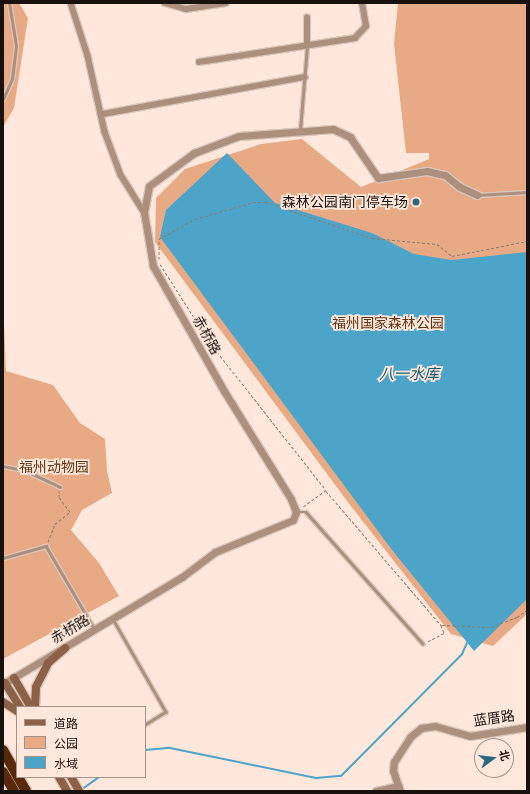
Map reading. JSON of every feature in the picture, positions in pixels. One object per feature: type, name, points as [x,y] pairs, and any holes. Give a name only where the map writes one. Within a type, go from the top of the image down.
[{"type":"highway","points":[[3,750],[16,773]]},
{"type":"highway","points":[[3,772],[14,791]]},
{"type":"highway","points":[[19,778],[26,791]]},
{"type":"main road","points":[[35,706],[36,687],[45,669],[65,648]]},
{"type":"main road","points":[[14,678],[30,706]]},
{"type":"main road","points":[[4,683],[19,706]]},
{"type":"main road","points":[[3,702],[16,710]]},
{"type":"main road","points":[[60,778],[66,789]]},
{"type":"main road","points":[[72,779],[79,791]]},
{"type":"street","points":[[71,3],[103,114],[105,132],[121,175],[144,212]]},
{"type":"street","points":[[165,3],[186,8],[226,3]]},
{"type":"street","points":[[199,62],[355,38],[366,26],[362,3]]},
{"type":"street","points":[[307,18],[307,45]]},
{"type":"street","points":[[103,114],[305,77]]},
{"type":"street","name":"赤桥路","points":[[4,683],[182,577],[215,552],[293,520],[296,512],[291,499],[224,391],[153,266],[144,212],[149,186],[194,153],[239,136],[300,130],[333,129],[350,137],[378,178],[427,171],[445,175],[460,187],[477,195]]},
{"type":"street","name":"蓝厝路","points":[[399,788],[393,771],[394,762],[410,737],[421,728],[435,726],[470,736],[527,727]]},
{"type":"street","points":[[376,791],[399,788]]},
{"type":"lane","points":[[3,99],[12,79],[16,46],[9,3]]},
{"type":"lane","points":[[300,130],[307,45]]},
{"type":"lane","points":[[477,195],[527,192]]},
{"type":"lane","points":[[3,466],[24,470],[60,487]]},
{"type":"lane","points":[[296,512],[306,512],[423,644]]},
{"type":"lane","points":[[3,558],[46,546],[95,630]]},
{"type":"lane","points":[[113,618],[166,712],[146,724]]},
{"type":"path","points":[[423,644],[444,633],[441,625],[326,490],[212,344],[159,262],[159,239],[195,219],[253,202],[266,202],[372,238],[437,244],[452,256],[527,241]]},
{"type":"path","points":[[46,546],[54,524],[70,512],[59,497],[60,487]]},
{"type":"path","points":[[296,512],[326,490]]},
{"type":"path","points":[[441,625],[491,626],[517,618],[527,610]]},
{"type":"green space","points":[[3,3],[19,3],[28,18],[14,108],[3,127]]},
{"type":"green space","name":"八一水库","points":[[398,3],[527,3],[527,614],[493,646],[451,634],[350,505],[155,242],[156,198],[185,169],[261,144],[302,139],[361,187],[429,159],[429,153],[406,153],[394,44]]},
{"type":"green space","name":"福州动物园","points":[[3,301],[6,371],[53,385],[80,423],[105,439],[107,471],[112,493],[82,510],[71,530],[99,563],[119,596],[3,659]]},
{"type":"water","name":"八一水库","points":[[227,153],[275,203],[372,233],[414,254],[452,260],[527,252],[527,599],[474,651],[392,550],[160,237],[166,210]]},
{"type":"waterway","points":[[146,750],[170,748],[316,778],[341,776],[462,654],[467,643]]},
{"type":"waterway","points":[[81,790],[98,778]]},
{"type":"place","name":"森林公园南门停车场","points":[[416,202]]},
{"type":"park label","name":"福州国家森林公园","points":[[388,323]]}]
